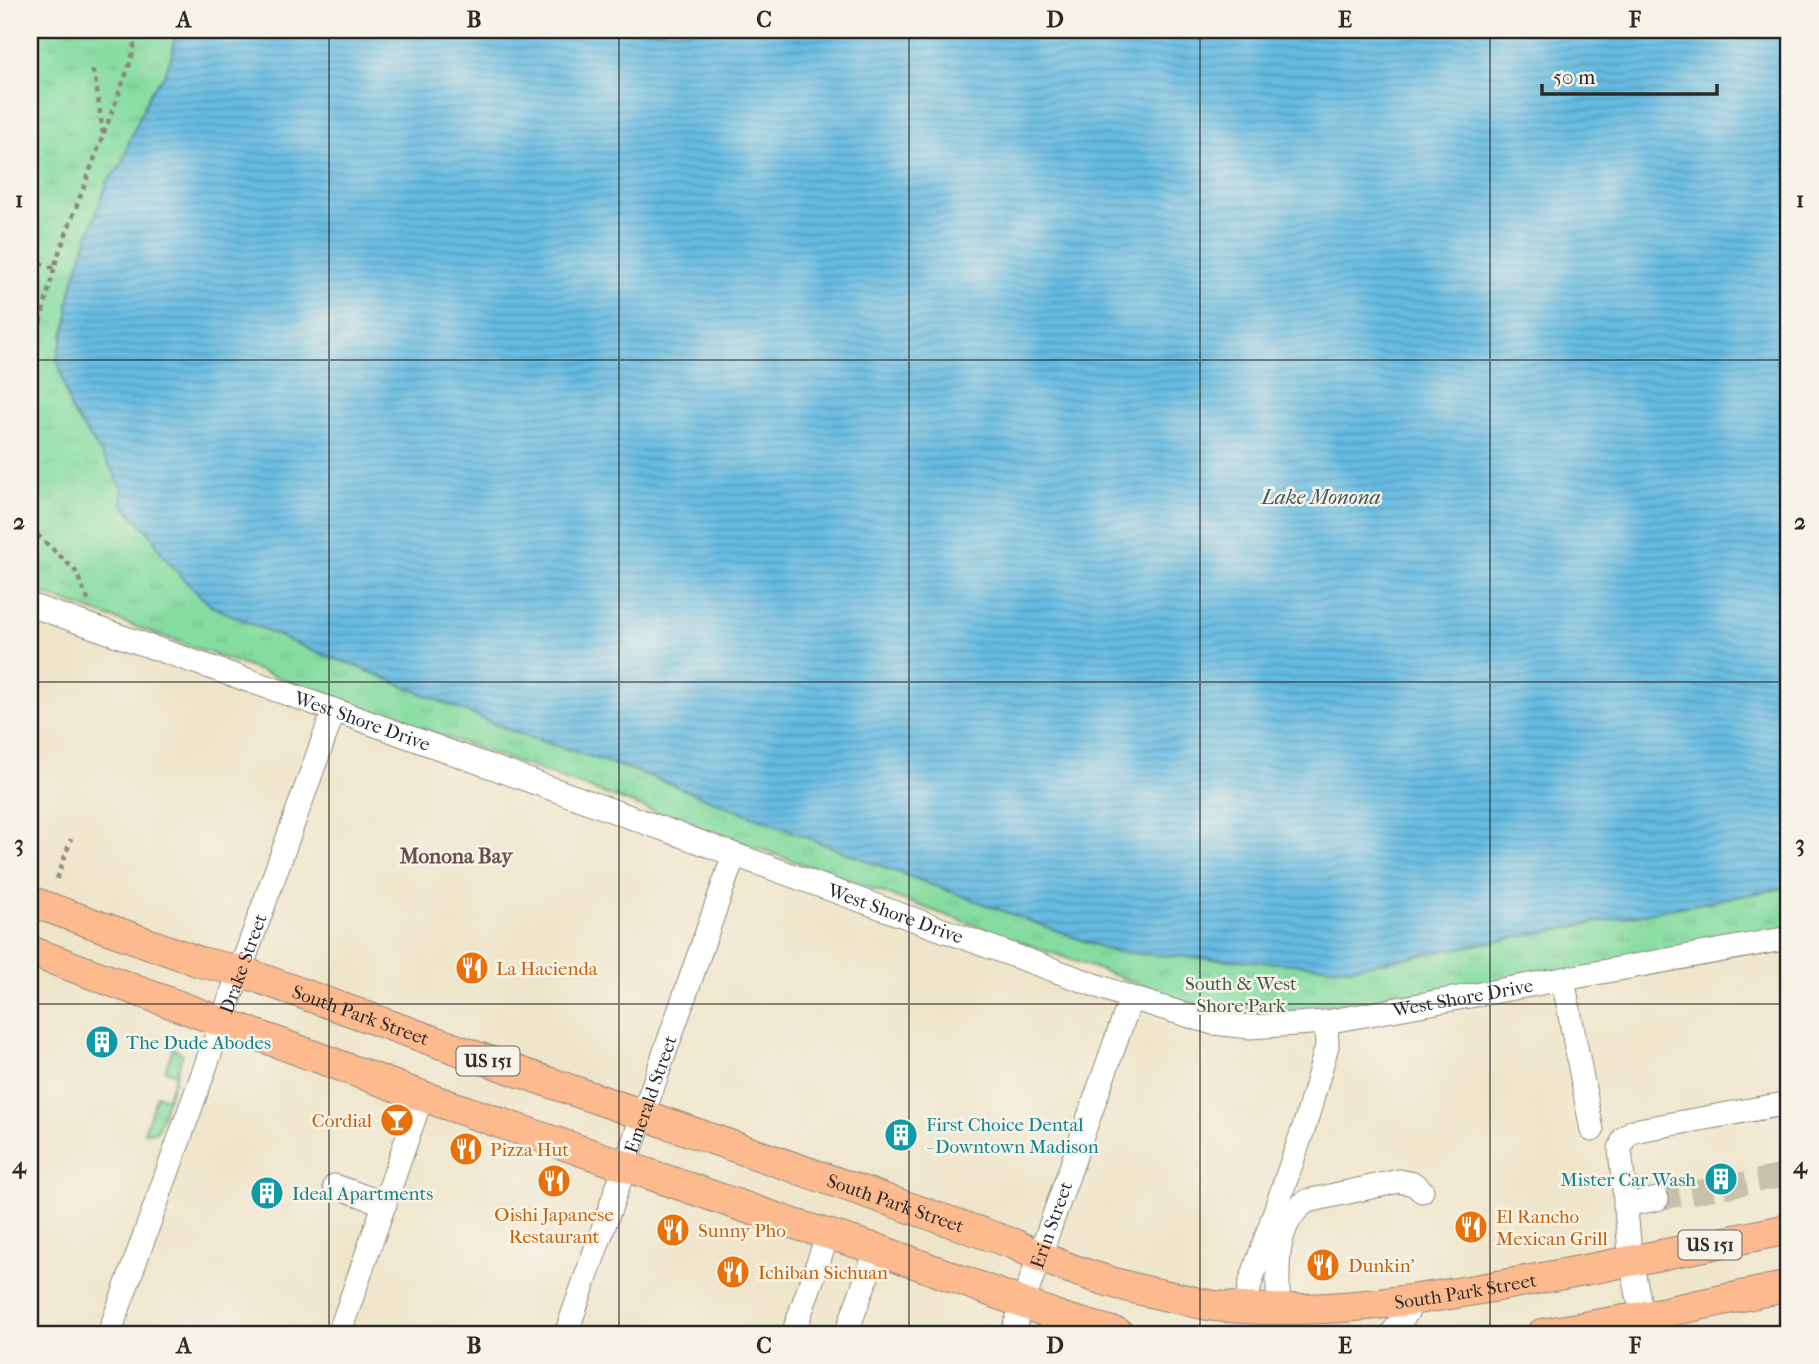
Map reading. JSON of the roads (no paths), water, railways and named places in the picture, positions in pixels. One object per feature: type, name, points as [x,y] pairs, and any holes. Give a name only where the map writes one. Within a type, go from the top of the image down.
[{"type":"main road","name":"South Park Street","points":[[30,901],[200,962],[240,971],[1014,1244],[1075,1272],[1138,1290],[1212,1306],[1279,1309],[1371,1306],[1631,1261],[1789,1229]]},
{"type":"main road","points":[[30,951],[422,1096],[877,1249],[1063,1318],[1119,1334]]},
{"type":"main road","points":[[1542,1334],[1644,1326],[1789,1286]]},
{"type":"street","name":"West Shore Drive","points":[[30,605],[334,710],[1131,998],[1213,1023],[1250,1027],[1326,1022],[1789,938]]},
{"type":"street","name":"Drake Street","points":[[109,1334],[334,710]]},
{"type":"street","name":"Emerald Street","points":[[566,1334],[734,855]]},
{"type":"street","points":[[1563,979],[1592,1130]]},
{"type":"street","name":"Erin Street","points":[[1012,1334],[1131,998]]},
{"type":"street","points":[[1246,1307],[1250,1284],[1306,1121],[1327,1046],[1326,1022]]},
{"type":"street","points":[[339,1334],[422,1096]]},
{"type":"street","points":[[1644,1326],[1631,1261],[1625,1205],[1622,1173],[1624,1138],[1633,1131],[1789,1103]]},
{"type":"street","points":[[1279,1309],[1276,1262],[1292,1214],[1301,1205],[1307,1201],[1399,1181],[1414,1184],[1422,1191]]},
{"type":"street","points":[[335,1186],[385,1204]]},
{"type":"street","points":[[1625,1205],[1657,1199]]},
{"type":"street","points":[[793,1334],[828,1234]]},
{"type":"street","points":[[846,1334],[877,1249]]},
{"type":"street","points":[[1392,1334],[1415,1300]]},
{"type":"water","name":"Lake Monona","points":[[175,30],[1789,30],[1789,887],[1349,968],[1114,952],[862,859],[647,775],[517,733],[351,664],[313,651],[211,606],[185,581],[162,554],[152,536],[123,504],[122,489],[113,471],[71,410],[57,358],[68,320],[68,306],[75,276],[108,180],[121,166],[151,91],[164,76],[173,52]]},
{"type":"tunnel","points":[[1657,1199],[1789,1175]]},
{"type":"place","name":"La Hacienda","points":[[472,968]]},
{"type":"place","name":"The Dude Abodes","points":[[102,1042]]},
{"type":"place","name":"Cordial","points":[[397,1120]]},
{"type":"place","name":"First Choice Dental - Downtown Madison","points":[[901,1135]]},
{"type":"place","name":"Pizza Hut","points":[[466,1149]]},
{"type":"place","name":"Mister Car Wash","points":[[1721,1179]]},
{"type":"place","name":"Oishi Japanese Restaurant","points":[[554,1181]]},
{"type":"place","name":"Ideal Apartments","points":[[267,1193]]},
{"type":"place","name":"El Rancho Mexican Grill","points":[[1471,1227]]},
{"type":"place","name":"Sunny Pho","points":[[673,1230]]},
{"type":"place","name":"Dunkin'","points":[[1323,1265]]},
{"type":"place","name":"Ichiban Sichuan","points":[[733,1272]]},
{"type":"district","name":"Monona Bay","points":[[456,856]]},
{"type":"park label","name":"South & West Shore Park","points":[[1241,994]]}]
